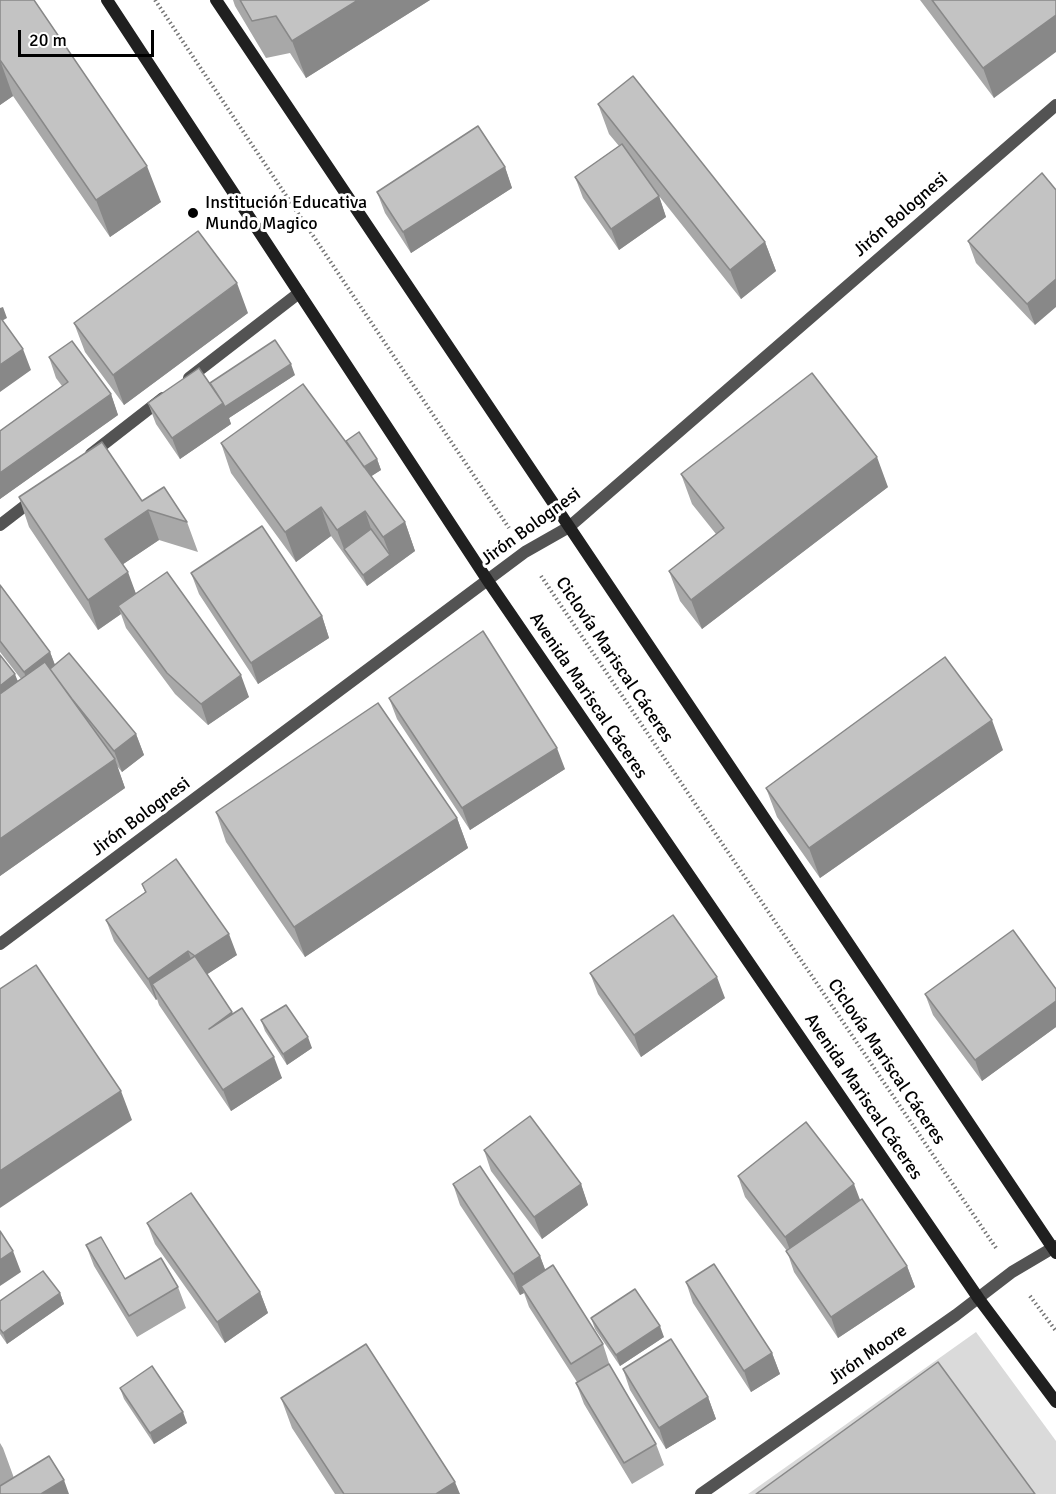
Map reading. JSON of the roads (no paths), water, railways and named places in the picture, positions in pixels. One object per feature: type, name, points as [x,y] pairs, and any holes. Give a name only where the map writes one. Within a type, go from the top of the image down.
[{"type":"main road","name":"Avenida Mariscal Cáceres","points":[[107,0],[488,581],[979,1299],[1056,1402]]},
{"type":"main road","points":[[216,0],[1055,1249]]},
{"type":"street","name":"Jirón Bolognesi","points":[[0,944],[525,552],[568,527],[1056,105]]},
{"type":"street","points":[[84,460],[299,293]]},
{"type":"street","points":[[0,525],[47,489]]},
{"type":"street","name":"Jirón Moore","points":[[702,1494],[979,1299],[1012,1272],[1055,1249]]},
{"type":"place","name":"Institución Educativa Mundo Magico","points":[[193,213]]}]
